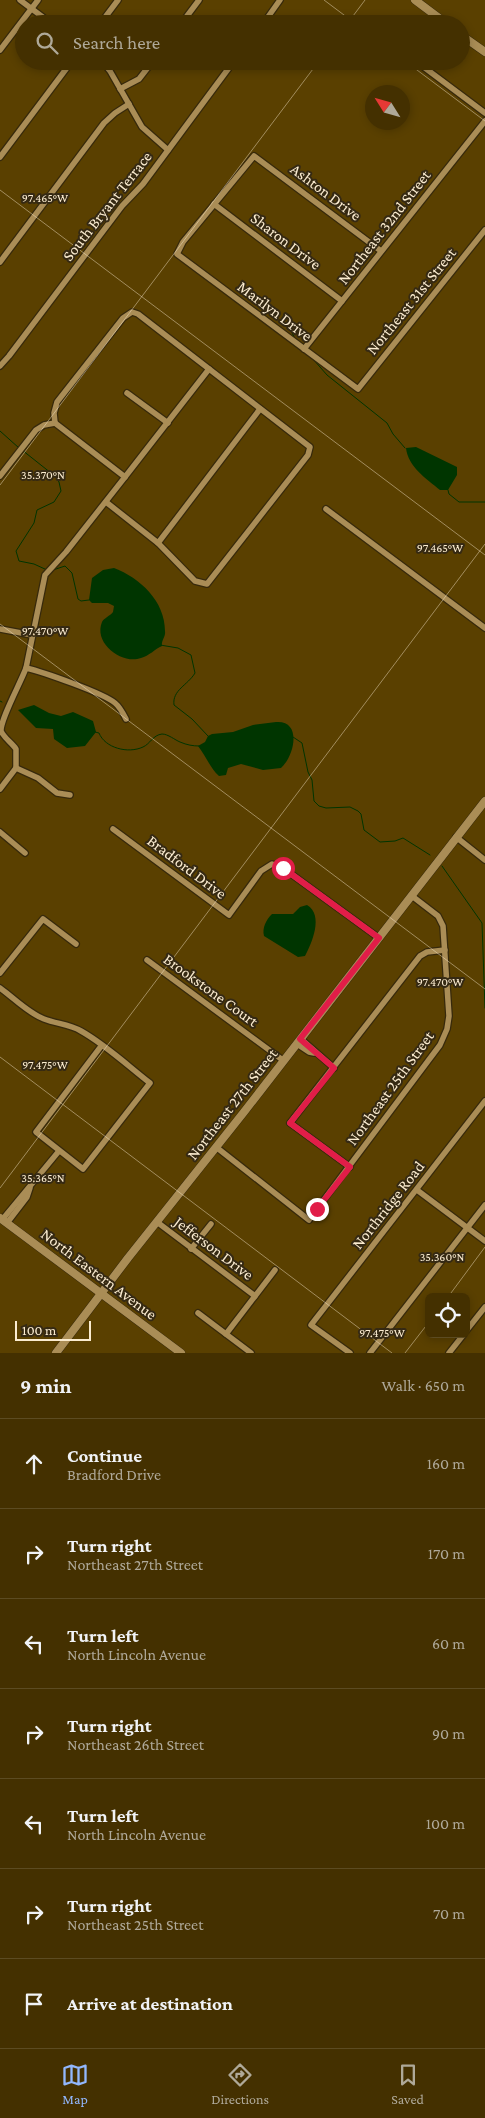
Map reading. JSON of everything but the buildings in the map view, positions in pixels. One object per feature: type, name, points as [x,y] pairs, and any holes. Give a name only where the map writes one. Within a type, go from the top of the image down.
[{"type":"street","points":[[20,0],[40,15]]},
{"type":"street","points":[[26,15],[38,0]]},
{"type":"street","points":[[107,15],[118,0]]},
{"type":"street","points":[[188,15],[199,0]]},
{"type":"street","points":[[269,15],[280,0]]},
{"type":"street","points":[[415,0],[435,15]]},
{"type":"street","points":[[0,50],[15,30]]},
{"type":"street","points":[[470,41],[485,52]]},
{"type":"street","points":[[0,157],[65,70]]},
{"type":"street","points":[[108,70],[144,130],[168,150]]},
{"type":"street","points":[[120,89],[139,79],[146,70]]},
{"type":"street","name":"South Bryant Terrace","points":[[0,366],[122,206],[142,184],[227,70]]},
{"type":"street","points":[[428,70],[485,113]]},
{"type":"street","points":[[0,262],[104,123],[129,104]]},
{"type":"street","name":"Northeast 32nd Street","points":[[304,349],[485,121]]},
{"type":"street","name":"Ashton Drive","points":[[214,204],[254,156],[382,251]]},
{"type":"street","name":"Marilyn Drive","points":[[214,204],[184,242],[177,254],[358,389]]},
{"type":"street","name":"Sharon Drive","points":[[214,204],[342,301]]},
{"type":"street","name":"Northeast 31st Street","points":[[358,389],[485,230]]},
{"type":"street","points":[[106,502],[158,543],[195,581],[207,584],[308,454],[310,447],[138,314],[129,312],[57,402],[54,413],[55,423],[125,477]]},
{"type":"street","points":[[0,789],[16,768],[16,749],[4,736],[0,727],[3,714],[26,668],[45,575],[106,502],[209,369]]},
{"type":"street","points":[[127,393],[168,423]]},
{"type":"street","points":[[158,543],[260,409]]},
{"type":"street","points":[[0,476],[36,430],[44,425],[55,423]]},
{"type":"street","points":[[326,509],[485,628]]},
{"type":"street","points":[[0,629],[32,635]]},
{"type":"street","points":[[26,668],[40,671],[110,700],[120,709],[126,719]]},
{"type":"street","points":[[16,768],[38,778],[57,793],[70,795]]},
{"type":"street","name":"Northeast 27th Street","points":[[56,1353],[485,801]]},
{"type":"street","name":"Bradford Drive","points":[[113,829],[229,915],[261,871],[272,864],[283,868],[379,938]]},
{"type":"street","points":[[0,832],[25,853]]},
{"type":"street","points":[[456,838],[485,860]]},
{"type":"street","name":"Northeast 25th Street","points":[[216,1147],[309,1220],[442,1042],[447,1029],[449,1016],[441,920],[412,896]]},
{"type":"street","points":[[0,973],[43,919],[76,944]]},
{"type":"street","points":[[350,1167],[290,1123],[420,956],[428,952],[445,950]]},
{"type":"street","name":"Brookstone Court","points":[[146,960],[284,1061]]},
{"type":"street","points":[[0,988],[38,1016],[72,1027],[102,1045],[150,1083],[83,1168],[36,1132],[102,1045]]},
{"type":"street","points":[[299,1041],[309,1052],[314,1053],[334,1068]]},
{"type":"street","name":"Northridge Road","points":[[348,1353],[311,1325],[485,1101]]},
{"type":"street","points":[[3,1220],[59,1151]]},
{"type":"street","points":[[417,1190],[485,1241]]},
{"type":"street","points":[[370,1353],[485,1205]]},
{"type":"street","name":"North Eastern Avenue","points":[[3,1220],[181,1353]]},
{"type":"street","name":"Jefferson Drive","points":[[156,1222],[255,1296]]},
{"type":"street","points":[[191,1249],[211,1224]]},
{"type":"street","points":[[226,1334],[275,1270]]},
{"type":"street","points":[[470,1326],[484,1310]]},
{"type":"street","points":[[198,1313],[251,1353]]},
{"type":"street","points":[[449,1353],[461,1338]]},
{"type":"shaded area","points":[[416,447],[457,467],[457,475],[448,490],[440,490],[414,467],[406,448]]},
{"type":"shaded area","points":[[114,568],[142,584],[161,610],[165,633],[162,646],[147,656],[134,659],[118,655],[111,651],[102,638],[100,630],[102,622],[113,612],[114,606],[108,603],[92,603],[89,600],[92,578],[103,570]]},
{"type":"shaded area","points":[[34,705],[49,713],[61,716],[73,712],[93,721],[96,732],[85,746],[67,748],[54,739],[53,729],[36,728],[18,710]]},
{"type":"shaded area","points":[[276,722],[284,723],[290,727],[294,739],[290,755],[281,768],[263,770],[241,764],[228,768],[226,775],[219,776],[198,746],[205,742],[208,736],[212,734],[233,732],[253,725]]},
{"type":"shaded area","points":[[307,905],[315,915],[316,922],[311,944],[305,956],[298,957],[264,936],[265,924],[272,914],[293,914],[300,907]]},
{"type":"waterway","points":[[288,324],[295,339]]},
{"type":"waterway","points":[[313,359],[327,375],[387,423],[393,434],[405,448]]},
{"type":"waterway","points":[[0,431],[19,448]]},
{"type":"waterway","points":[[22,450],[56,477],[61,491],[54,502],[37,510],[34,523],[16,551],[19,561],[34,564],[47,570]]},
{"type":"waterway","points":[[448,490],[449,494],[459,502],[485,502]]},
{"type":"waterway","points":[[53,570],[65,566],[72,573],[78,599],[81,601],[89,600]]},
{"type":"waterway","points":[[160,645],[178,648],[191,655],[195,673],[175,695],[174,705],[192,719],[208,736]]},
{"type":"waterway","points":[[95,732],[99,733],[112,746],[124,750],[143,747],[156,736],[162,734],[185,744],[199,746]]},
{"type":"waterway","points":[[293,737],[302,743],[308,772],[312,780],[314,801],[319,806],[326,808],[350,807],[361,814],[364,830],[380,842],[395,841],[403,838],[430,855]]},
{"type":"waterway","points":[[442,866],[482,923],[485,1008]]},
{"type":"route","points":[[283,868],[379,938],[300,1039],[312,1048],[314,1053],[334,1068],[290,1123],[301,1129],[350,1167],[317,1209]]}]
